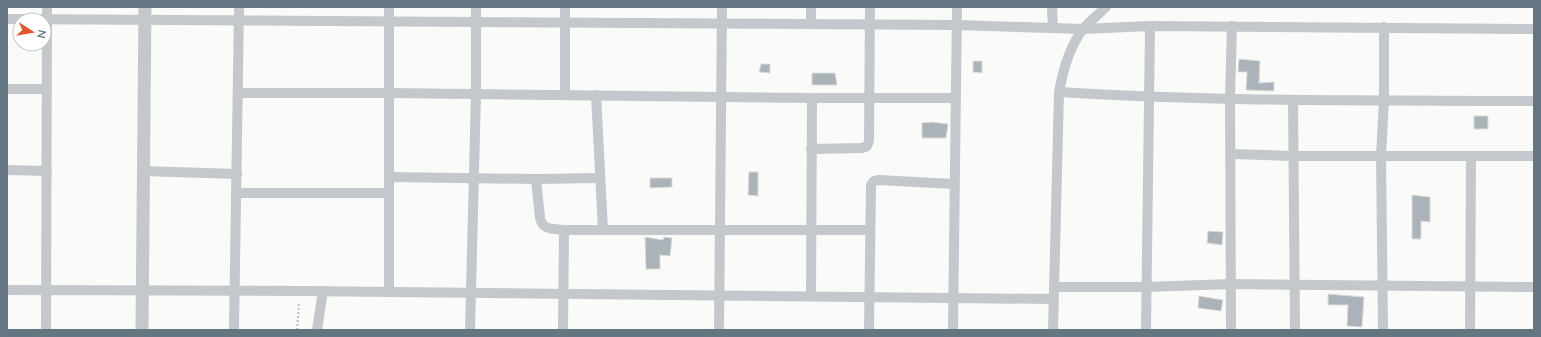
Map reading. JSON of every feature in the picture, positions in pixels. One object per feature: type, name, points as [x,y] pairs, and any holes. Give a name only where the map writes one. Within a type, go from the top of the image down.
[{"type":"street","points":[[234,330],[239,7]]},
{"type":"street","points":[[389,7],[390,292]]},
{"type":"street","points":[[470,330],[476,94],[476,7]]},
{"type":"street","points":[[565,7],[565,94]]},
{"type":"street","points":[[719,330],[722,7]]},
{"type":"street","points":[[811,7],[811,24]]},
{"type":"street","points":[[812,149],[862,148],[867,146],[869,141],[870,7]]},
{"type":"street","points":[[952,330],[957,7]]},
{"type":"street","points":[[1052,7],[1053,28]]},
{"type":"street","points":[[1053,330],[1059,92],[1063,71],[1070,52],[1083,29],[1106,7]]},
{"type":"street","points":[[142,330],[145,13]]},
{"type":"street","points":[[52,18],[145,13],[239,20],[870,24],[1083,29],[1150,26],[1534,29]]},
{"type":"street","points":[[1146,330],[1150,26]]},
{"type":"street","points":[[1231,330],[1230,99],[1232,26]]},
{"type":"street","points":[[1382,330],[1383,286],[1381,155],[1384,100],[1384,27]]},
{"type":"street","points":[[46,330],[47,52]]},
{"type":"street","points":[[7,89],[47,89]]},
{"type":"street","points":[[1059,92],[1149,97],[1230,99],[1534,101]]},
{"type":"street","points":[[238,94],[389,93],[812,98],[956,98]]},
{"type":"street","points":[[596,95],[599,178],[603,230]]},
{"type":"street","points":[[811,296],[812,98]]},
{"type":"street","points":[[1293,100],[1295,330]]},
{"type":"street","points":[[1231,154],[1293,156],[1534,156]]},
{"type":"street","points":[[1470,330],[1471,156]]},
{"type":"street","points":[[7,170],[47,171]]},
{"type":"street","points":[[143,172],[237,174]]},
{"type":"street","points":[[389,177],[536,179],[599,178]]},
{"type":"street","points":[[536,179],[542,224],[545,227],[564,230],[870,230]]},
{"type":"street","points":[[869,330],[871,185],[878,180],[954,184]]},
{"type":"street","points":[[236,193],[389,193]]},
{"type":"street","points":[[563,330],[564,230]]},
{"type":"street","points":[[1054,287],[1146,287],[1231,284],[1534,287]]},
{"type":"street","points":[[7,290],[300,290],[1053,299]]},
{"type":"street","points":[[317,330],[323,291]]},
{"type":"path","points":[[297,330],[300,290]]},
{"type":"building","points":[[1239,59],[1260,61],[1259,83],[1274,82],[1274,91],[1246,90],[1247,72],[1238,72]]},
{"type":"building","points":[[973,61],[982,61],[982,73],[973,72]]},
{"type":"building","points":[[761,64],[770,64],[770,73],[759,72]]},
{"type":"building","points":[[812,73],[835,73],[837,85],[812,85]]},
{"type":"building","points":[[1474,116],[1488,116],[1488,129],[1474,129]]},
{"type":"building","points":[[931,122],[948,124],[946,138],[922,138],[922,123]]},
{"type":"building","points":[[749,172],[758,172],[758,196],[748,195]]},
{"type":"building","points":[[650,178],[672,178],[672,187],[650,188]]},
{"type":"building","points":[[1412,195],[1430,197],[1430,222],[1421,221],[1421,239],[1412,239]]},
{"type":"building","points":[[1208,231],[1223,232],[1222,245],[1207,243]]},
{"type":"building","points":[[645,237],[663,240],[664,237],[672,238],[670,256],[660,255],[660,269],[646,269]]},
{"type":"building","points":[[1328,294],[1364,297],[1362,327],[1347,326],[1348,305],[1328,305]]},
{"type":"building","points":[[1199,296],[1223,300],[1221,311],[1198,308]]}]
